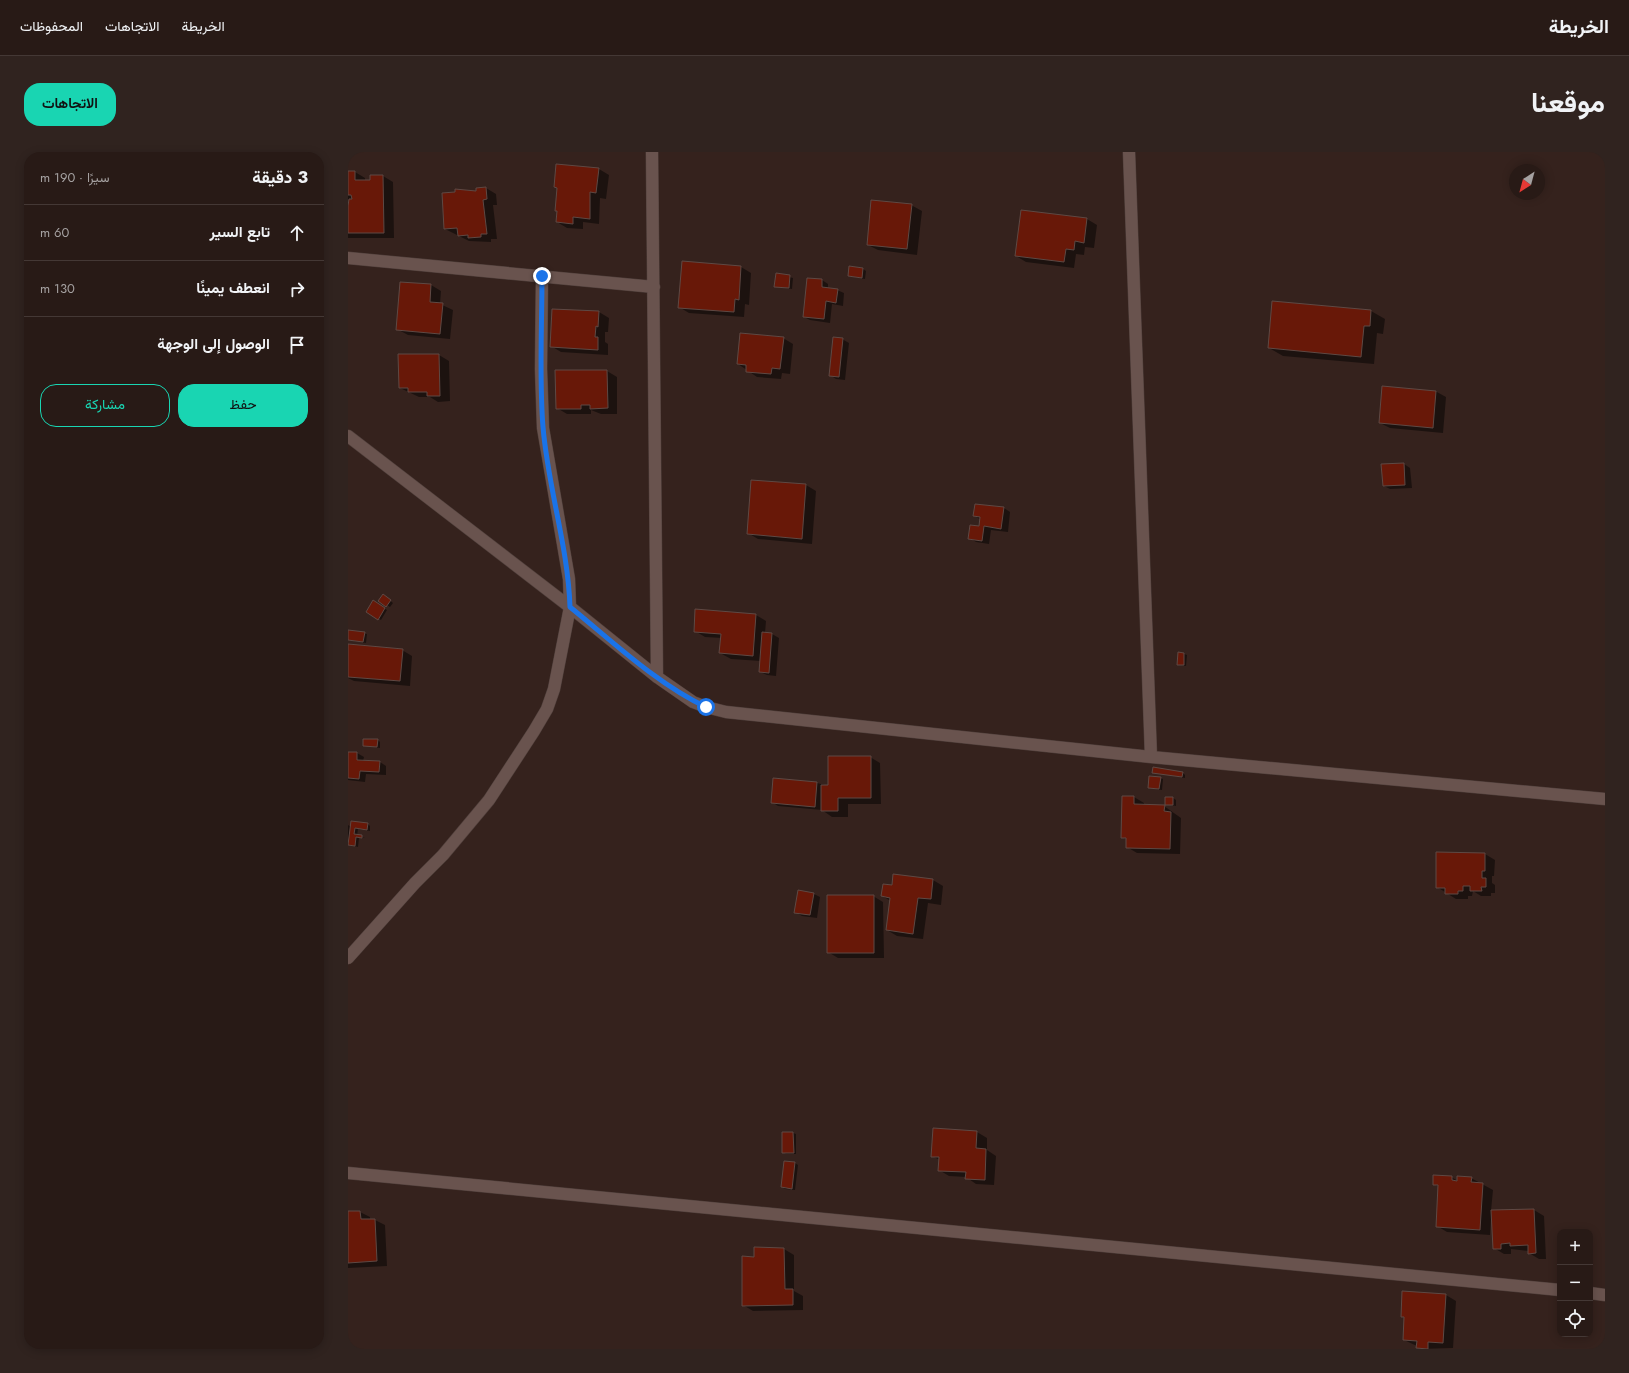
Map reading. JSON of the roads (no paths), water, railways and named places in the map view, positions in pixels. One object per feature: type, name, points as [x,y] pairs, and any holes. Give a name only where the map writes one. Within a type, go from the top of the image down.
[{"type":"street","points":[[652,152],[657,677]]},
{"type":"street","points":[[1128,152],[1151,757]]},
{"type":"street","points":[[348,258],[654,287]]},
{"type":"street","points":[[348,958],[405,894],[443,855],[489,800],[517,760],[547,709],[554,689],[570,607],[569,578],[543,428],[541,369],[542,276]]},
{"type":"street","points":[[348,436],[570,607],[657,677],[694,702],[706,707],[726,712],[1151,757],[1605,799]]},
{"type":"street","points":[[348,1173],[1557,1290]]},
{"type":"street","points":[[1593,1293],[1605,1295]]}]
